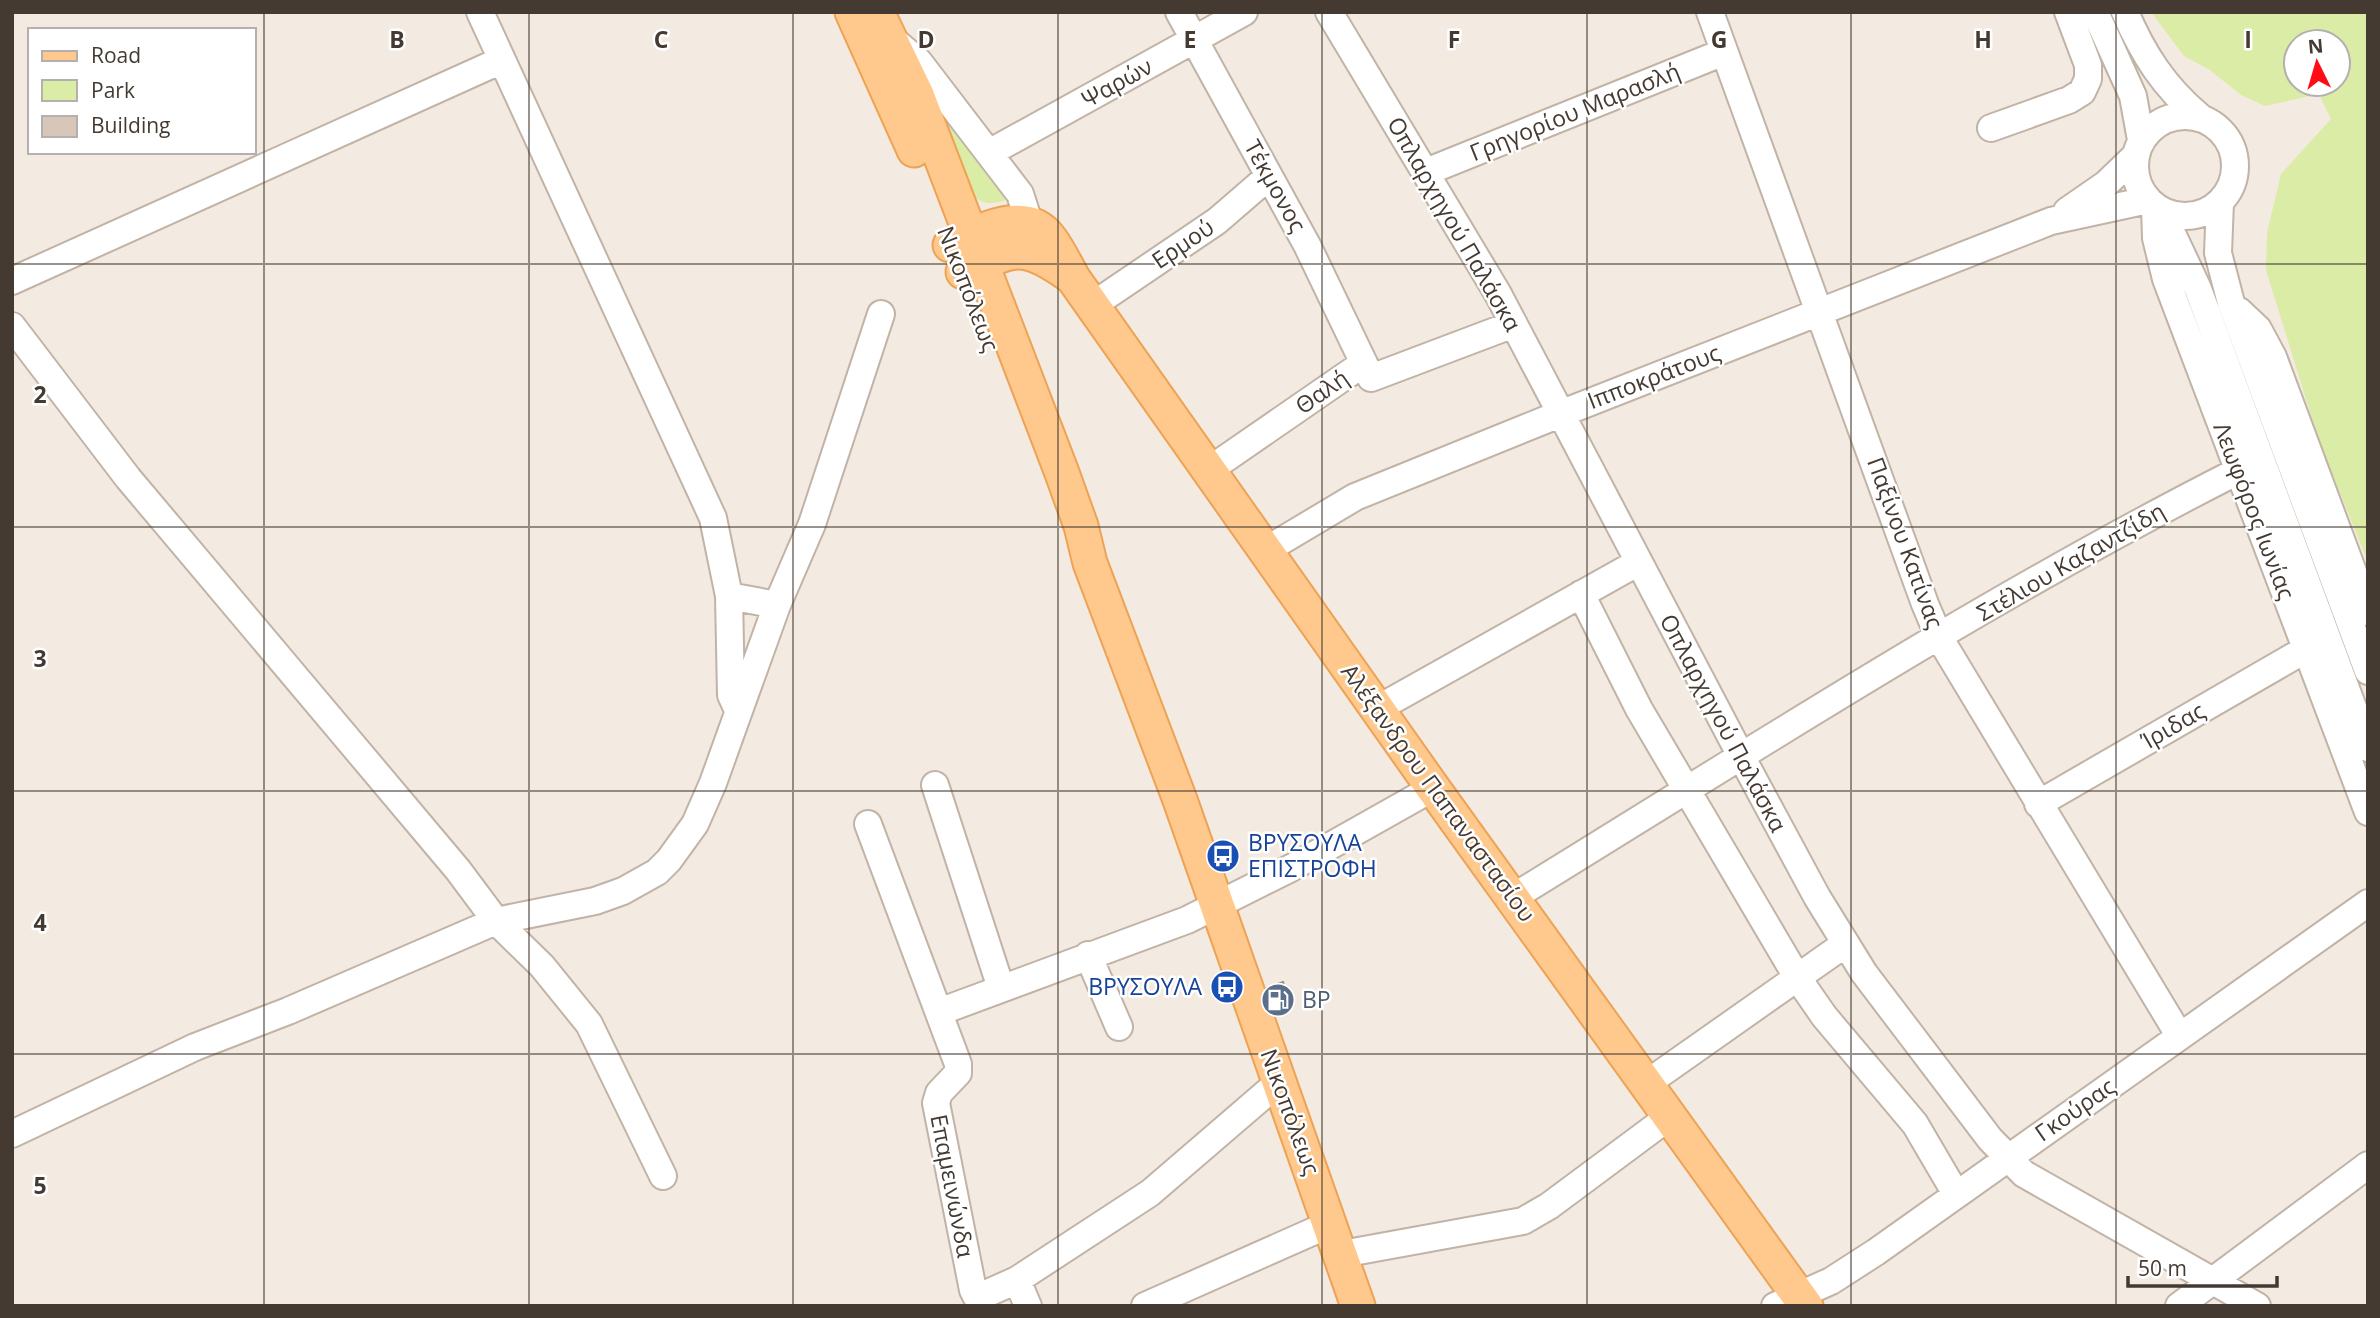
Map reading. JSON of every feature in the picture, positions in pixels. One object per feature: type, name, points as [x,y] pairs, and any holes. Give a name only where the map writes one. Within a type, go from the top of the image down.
[{"type":"main road","name":"Νικοπόλεως","points":[[852,12],[966,254],[995,298],[1081,526],[1090,564],[1218,906],[1358,1306]]},
{"type":"main road","name":"Νικοπόλεως","points":[[883,25],[917,95],[966,254],[1055,505],[1090,564]]},
{"type":"main road","points":[[966,254],[995,225],[1030,225]]},
{"type":"main road","name":"Αλέξανδρου Παπαναστασίου","points":[[1030,225],[1050,237],[1065,272],[1093,305],[1433,788],[1670,1116],[1794,1303]]},
{"type":"main road","name":"Αλέξανδρου Παπαναστασίου","points":[[966,254],[1028,251],[1065,272]]},
{"type":"main road","points":[[995,298],[1004,277],[1019,266],[1037,262],[1065,272]]},
{"type":"street","points":[[480,12],[706,501],[720,541],[729,596],[732,695],[737,709]]},
{"type":"street","name":"Τέκμονος","points":[[1179,12],[1307,245],[1364,363]]},
{"type":"street","name":"Ψαρών","points":[[989,153],[1244,12]]},
{"type":"street","name":"Οπλαρχηγού Παλάσκα","points":[[1329,12],[1514,324],[1637,563],[1741,756],[1845,944],[1864,973],[2007,1158],[2053,1193],[2258,1306]]},
{"type":"street","name":"Παξίνου Κατίνας","points":[[1710,12],[1939,637],[2179,1035]]},
{"type":"street","points":[[1991,128],[2068,100],[2082,92],[2088,79],[2088,65],[2068,12]]},
{"type":"street","points":[[2095,12],[2133,96],[2139,187],[2155,205],[2198,289],[2368,748]]},
{"type":"street","points":[[2124,12],[2156,72],[2175,95],[2225,134],[2233,148],[2236,164],[2234,180],[2220,202],[2207,211],[2192,216],[2176,215],[2155,205]]},
{"type":"street","points":[[883,25],[919,62],[1020,194],[1030,225]]},
{"type":"street","name":"Γρηγορίου Μαρασλή","points":[[1426,172],[1724,52]]},
{"type":"street","points":[[12,281],[502,60]]},
{"type":"street","points":[[2138,148],[2152,127],[2166,118],[2183,115],[2200,117]]},
{"type":"street","name":"Ιπποκράτους","points":[[1266,550],[1355,497],[2051,221],[2098,190],[2138,148]]},
{"type":"street","name":"Ερμού","points":[[1093,305],[1217,221],[1269,176]]},
{"type":"street","points":[[2220,202],[2218,253],[2231,303],[2368,671]]},
{"type":"street","name":"Ιπποκράτους","points":[[2051,221],[2155,205]]},
{"type":"street","name":"Λεωφόρος Ιωνίας","points":[[2155,205],[2156,238],[2163,268],[2368,812]]},
{"type":"street","points":[[2231,303],[2258,329],[2273,357],[2368,612]]},
{"type":"street","points":[[12,1134],[195,1047],[288,1011],[495,921],[608,897],[656,872],[680,846],[704,805],[777,605],[813,524],[881,314]]},
{"type":"street","name":"Θαλή","points":[[1209,470],[1364,363],[1371,378],[1514,324]]},
{"type":"street","points":[[12,326],[128,478],[458,870],[495,921],[542,966],[589,1024],[663,1176]]},
{"type":"street","name":"Στέλιου Καζαντζίδη","points":[[1512,898],[1939,637],[2162,510],[2238,471]]},
{"type":"street","points":[[1377,709],[1637,563]]},
{"type":"street","points":[[1581,594],[1633,697],[1797,978],[1824,1016],[1915,1125],[1956,1194]]},
{"type":"street","points":[[729,596],[777,605]]},
{"type":"street","name":"Ίριδας","points":[[2038,804],[2308,648]]},
{"type":"street","points":[[935,785],[1001,988]]},
{"type":"street","points":[[868,824],[939,1012],[1174,925],[1218,906],[1433,788]]},
{"type":"street","name":"Γκούρας","points":[[1794,1303],[1854,1268],[2368,903]]},
{"type":"street","points":[[1646,1084],[1845,944]]},
{"type":"street","points":[[1088,955],[1119,1027]]},
{"type":"street","name":"Επαμεινώνδα","points":[[939,1012],[958,1064],[958,1073],[939,1093],[936,1103],[973,1290],[976,1296],[981,1296],[1017,1280]]},
{"type":"street","points":[[1028,1306],[1017,1280],[1158,1187],[1279,1082]]},
{"type":"street","points":[[1342,1254],[1523,1221],[1549,1206],[1670,1116]]},
{"type":"street","points":[[2179,1306],[2368,1165]]},
{"type":"street","points":[[1145,1306],[1331,1223]]},
{"type":"green space","points":[[2151,12],[2368,12],[2368,562],[2319,441],[2266,270],[2267,233],[2281,174],[2331,119],[2321,98],[2352,98],[2352,28],[2282,28],[2282,98],[2301,98],[2265,106],[2241,95],[2210,70],[2184,56]]},
{"type":"green space","points":[[928,83],[1011,198],[987,203],[974,196]]},
{"type":"building","points":[[1283,982],[1290,1002],[1274,1008],[1267,988]]},
{"type":"place","name":"ΒΡΥΣΟΥΛΑ ΕΠΙΣΤΡΟΦΗ","points":[[1223,856]]},
{"type":"place","name":"ΒΡΥΣΟΥΛΑ","points":[[1227,987]]},
{"type":"place","name":"BP","points":[[1278,1000]]}]
